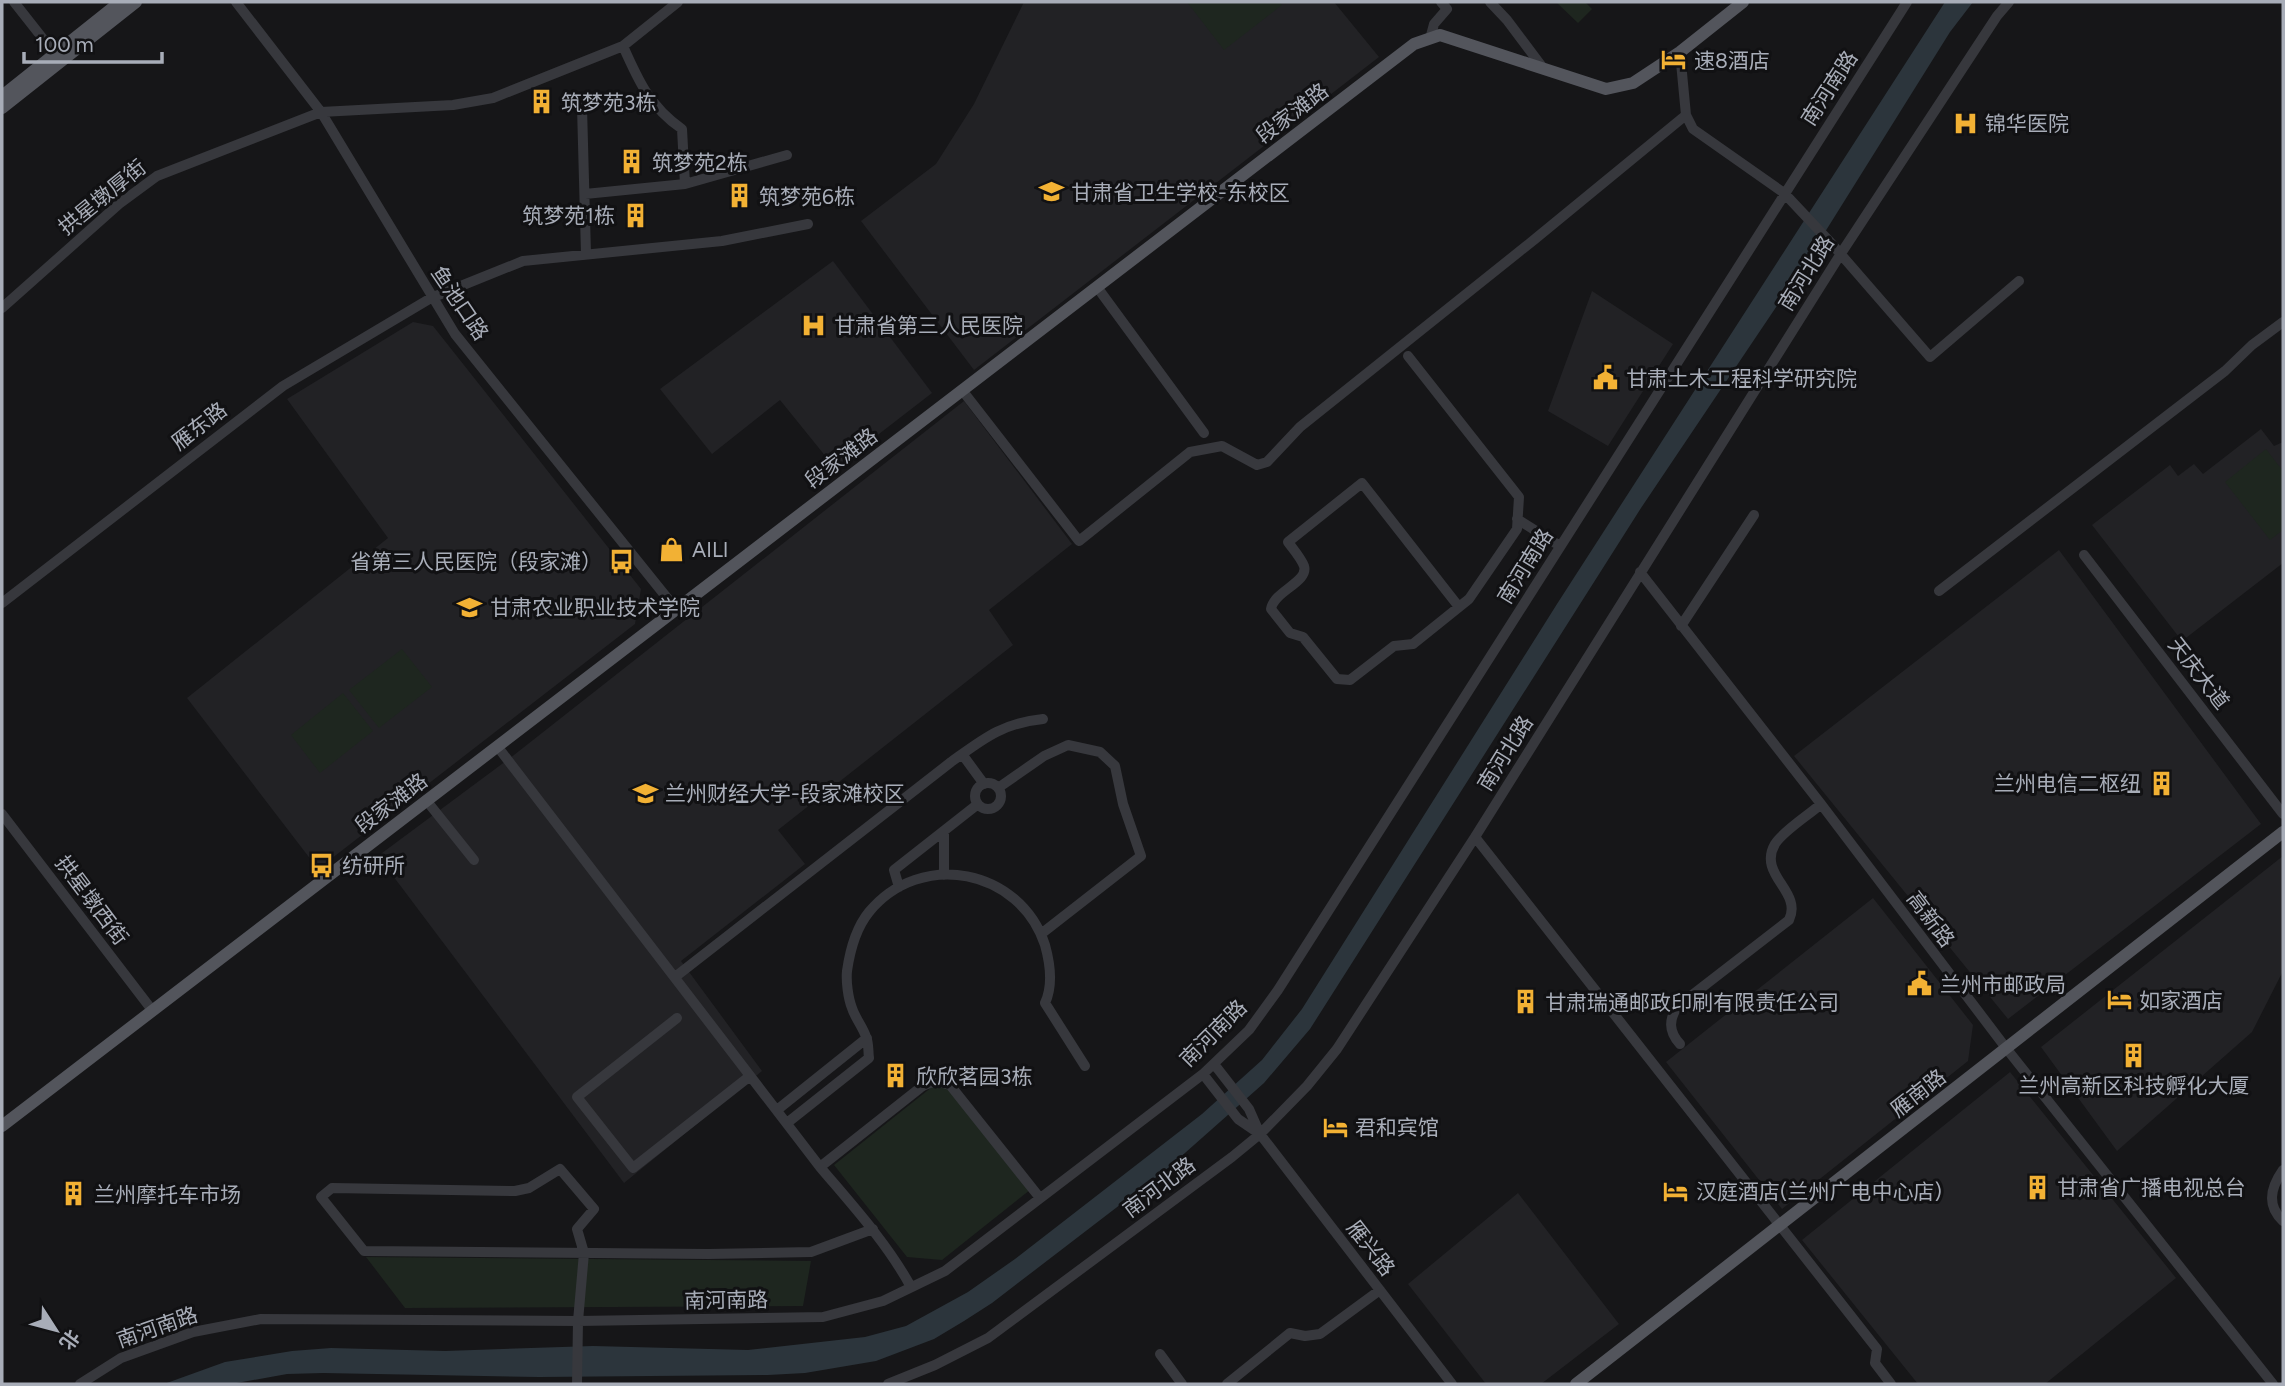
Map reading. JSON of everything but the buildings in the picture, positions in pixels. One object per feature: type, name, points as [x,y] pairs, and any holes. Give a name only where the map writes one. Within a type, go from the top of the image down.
[{"type":"main road","points":[[2,96],[120,2]]},
{"type":"main road","points":[[2,108],[136,2]]},
{"type":"main road","points":[[1430,38],[1440,35],[1606,89],[1633,83],[1680,52],[1743,2]]},
{"type":"main road","name":"段家滩路","points":[[2,1126],[1414,44],[1430,38]]},
{"type":"main road","name":"雁南路","points":[[1576,1384],[2283,832]]},
{"type":"street","points":[[14,2],[55,54]]},
{"type":"street","name":"鱼池口路","points":[[236,2],[321,112],[455,334],[677,609]]},
{"type":"street","name":"拱星墩厚街","points":[[2,308],[118,204],[157,176],[321,112],[453,105],[493,98],[623,46],[678,2]]},
{"type":"street","points":[[1430,38],[1434,24],[1447,9],[1441,2]]},
{"type":"street","points":[[1490,2],[1543,68]]},
{"type":"street","name":"南河南路","points":[[80,1384],[121,1358],[193,1332],[261,1319],[578,1321],[823,1317],[883,1301],[945,1271],[1203,1074],[1249,1030],[1278,990],[1907,2]]},
{"type":"street","name":"南河北路","points":[[888,1384],[936,1365],[988,1338],[1260,1134],[1307,1086],[1336,1049],[1475,837],[1840,256],[1997,16],[2009,2]]},
{"type":"street","points":[[623,46],[641,88],[666,118],[682,129],[685,184]]},
{"type":"street","points":[[1680,52],[1686,115],[1693,130],[1784,193],[1930,358],[2019,281]]},
{"type":"street","points":[[582,107],[586,254]]},
{"type":"street","points":[[962,390],[1079,541],[1190,452],[1222,446],[1257,464],[1267,462],[1300,427],[1686,115]]},
{"type":"street","points":[[585,194],[685,184],[788,155]]},
{"type":"street","points":[[431,298],[523,261],[722,241],[808,223]]},
{"type":"street","points":[[1097,287],[1204,433]]},
{"type":"street","name":"雁东路","points":[[2,603],[283,386],[431,298]]},
{"type":"street","points":[[1939,591],[2225,371],[2252,345],[2283,322]]},
{"type":"street","points":[[1408,356],[1518,497],[1517,529],[1469,599],[1413,644],[1394,646],[1346,681],[1333,676],[1303,637],[1296,636],[1285,628],[1271,609],[1275,598],[1305,572],[1304,565],[1288,542],[1362,483],[1459,607]]},
{"type":"street","points":[[1681,626],[1754,515]]},
{"type":"street","points":[[1517,519],[1560,546]]},
{"type":"street","name":"天庆大道","points":[[2084,555],[2283,814]]},
{"type":"street","name":"高新路","points":[[1640,572],[2006,1048],[2273,1384]]},
{"type":"street","points":[[675,977],[962,754],[997,730],[1024,720],[1043,719]]},
{"type":"street","points":[[998,788],[1044,756],[1068,745],[1100,752],[1109,758],[1118,775],[1123,804],[1141,856],[1041,934]]},
{"type":"street","points":[[497,746],[820,1167],[873,1229],[899,1264],[911,1287]]},
{"type":"street","points":[[962,754],[984,784]]},
{"type":"street","points":[[984,784],[992,784],[998,788],[1000,800],[996,806],[984,808],[978,804],[976,792],[984,784]]},
{"type":"street","points":[[426,800],[474,860]]},
{"type":"street","points":[[899,887],[894,870],[978,804]]},
{"type":"street","points":[[1680,1044],[1671,1030],[1673,1013],[1678,1006],[1789,920],[1792,900],[1775,877],[1771,856],[1780,838],[1821,804]]},
{"type":"street","name":"拱星墩西街","points":[[2,814],[152,1010]]},
{"type":"street","points":[[944,831],[944,875]]},
{"type":"street","points":[[1475,837],[1877,1349],[1875,1363],[1891,1384]]},
{"type":"street","points":[[787,1124],[869,1058],[867,1038],[852,1008],[846,975],[852,942],[869,912],[899,887],[925,876],[959,874],[991,883],[1019,901],[1041,934],[1049,961],[1049,994],[1045,1003],[1085,1066]]},
{"type":"street","points":[[677,1018],[577,1097],[633,1168],[750,1076]]},
{"type":"street","points":[[776,1110],[867,1038]]},
{"type":"street","points":[[1214,1064],[1249,1109],[1260,1134]]},
{"type":"street","points":[[1203,1074],[1238,1119],[1260,1134]]},
{"type":"street","points":[[820,1167],[919,1087],[927,1083],[943,1083],[950,1086],[1041,1198]]},
{"type":"street","name":"雁兴路","points":[[1260,1134],[1452,1384]]},
{"type":"street","points":[[577,1384],[578,1321],[584,1253],[577,1229],[594,1209],[560,1169],[529,1188],[515,1191],[332,1188],[321,1197],[364,1251],[584,1253],[708,1254],[811,1252],[873,1229]]},
{"type":"street","points":[[2283,1170],[2271,1193],[2275,1212],[2283,1221]]},
{"type":"street","points":[[1227,1384],[1290,1333],[1306,1336],[1320,1334],[1380,1290]]},
{"type":"street","points":[[1160,1354],[1182,1384]]},
{"type":"shaded area","name":"甘肃省卫生学校-东校区","points":[[1024,2],[1334,2],[1379,57],[974,370],[861,221],[936,164],[974,104]]},
{"type":"shaded area","points":[[1187,2],[1279,2],[1282,5],[1224,50]]},
{"type":"shaded area","points":[[1556,2],[1585,2],[1592,9],[1578,23]]},
{"type":"shaded area","points":[[1945,2],[1973,2],[1950,32],[1805,264],[1641,508],[1310,1029],[1264,1083],[1168,1168],[992,1303],[934,1339],[876,1361],[805,1373],[768,1375],[539,1377],[323,1373],[287,1374],[231,1384],[164,1384],[225,1362],[292,1351],[331,1348],[445,1351],[593,1346],[748,1350],[865,1337],[906,1326],[968,1292],[1015,1259],[1202,1114],[1262,1060],[1302,1009],[1557,604]]},
{"type":"shaded area","name":"甘肃省第三人民医院","points":[[833,261],[932,393],[835,468],[780,400],[712,454],[660,389]]},
{"type":"shaded area","name":"甘肃土木工程科学研究院","points":[[1592,291],[1673,344],[1608,446],[1548,411]]},
{"type":"shaded area","name":"甘肃农业职业技术学院","points":[[413,322],[433,326],[641,589],[635,624],[318,869],[187,698],[388,538],[287,399]]},
{"type":"shaded area","name":"兰州财经大学-段家滩校区","points":[[964,401],[1072,544],[989,610],[1013,645],[778,830],[805,864],[681,961],[762,1071],[624,1183],[378,856],[514,755]]},
{"type":"shaded area","points":[[2261,429],[2274,446],[2283,442],[2283,563],[2182,641],[2092,525],[2170,465],[2178,476],[2194,464],[2203,474]]},
{"type":"shaded area","points":[[2266,449],[2283,471],[2283,530],[2270,540],[2225,482]]},
{"type":"shaded area","points":[[2059,550],[2261,824],[2008,1019],[1794,756]]},
{"type":"shaded area","points":[[402,649],[432,687],[379,728],[349,690]]},
{"type":"shaded area","points":[[343,693],[373,731],[320,773],[291,735]]},
{"type":"shaded area","points":[[2283,856],[2283,971],[2252,1032],[2117,1151],[2041,1047]]},
{"type":"shaded area","points":[[1873,898],[1973,1025],[1968,1061],[1782,1209],[1666,1062]]},
{"type":"shaded area","points":[[2010,1072],[2176,1278],[2045,1384],[1918,1384],[1802,1240]]},
{"type":"shaded area","points":[[947,1075],[1035,1186],[942,1260],[907,1257],[834,1165]]},
{"type":"shaded area","points":[[1518,1193],[1619,1324],[1541,1384],[1486,1384],[1408,1284]]},
{"type":"shaded area","points":[[366,1257],[811,1261],[803,1306],[405,1308]]},
{"type":"place","name":"速8酒店","points":[[1674,60]]},
{"type":"place","name":"筑梦苑3栋","points":[[541,102]]},
{"type":"place","name":"锦华医院","points":[[1965,123]]},
{"type":"place","name":"筑梦苑2栋","points":[[632,162]]},
{"type":"place","name":"甘肃省卫生学校-东校区","points":[[1051,192]]},
{"type":"place","name":"筑梦苑6栋","points":[[739,196]]},
{"type":"place","name":"筑梦苑1栋","points":[[635,215]]},
{"type":"place","name":"甘肃省第三人民医院","points":[[814,325]]},
{"type":"place","name":"甘肃土木工程科学研究院","points":[[1606,378]]},
{"type":"place","name":"AILI","points":[[672,549]]},
{"type":"place","name":"省第三人民医院（段家滩）","points":[[622,561]]},
{"type":"place","name":"甘肃农业职业技术学院","points":[[470,607]]},
{"type":"place","name":"兰州电信二枢纽","points":[[2161,783]]},
{"type":"place","name":"兰州财经大学-段家滩校区","points":[[645,793]]},
{"type":"place","name":"纺研所","points":[[322,865]]},
{"type":"place","name":"兰州市邮政局","points":[[1920,984]]},
{"type":"place","name":"如家酒店","points":[[2119,1000]]},
{"type":"place","name":"甘肃瑞通邮政印刷有限责任公司","points":[[1525,1002]]},
{"type":"place","name":"兰州高新区科技孵化大厦","points":[[2134,1056]]},
{"type":"place","name":"欣欣茗园3栋","points":[[896,1076]]},
{"type":"place","name":"君和宾馆","points":[[1335,1127]]},
{"type":"place","name":"甘肃省广播电视总台","points":[[2037,1187]]},
{"type":"place","name":"汉庭酒店(兰州广电中心店)","points":[[1676,1191]]},
{"type":"place","name":"兰州摩托车市场","points":[[74,1194]]}]
